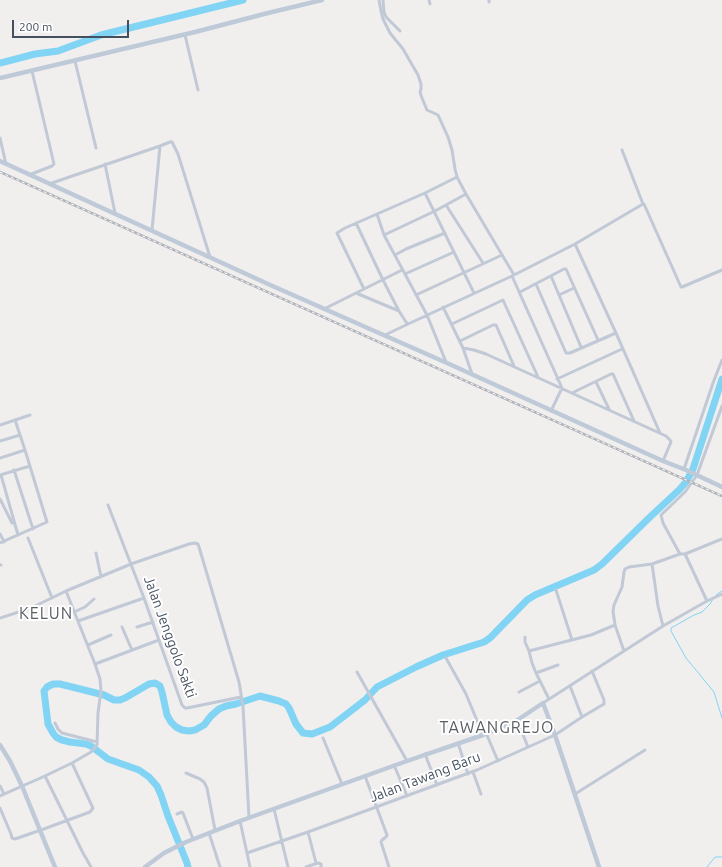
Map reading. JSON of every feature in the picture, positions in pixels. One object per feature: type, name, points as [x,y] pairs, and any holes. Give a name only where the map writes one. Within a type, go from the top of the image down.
[{"type":"street","points":[[0,78],[185,35],[322,0]]},
{"type":"street","points":[[379,0],[384,19],[390,33],[403,48],[418,75],[421,89],[420,92],[427,110],[438,115],[448,137],[457,177],[513,275],[562,388]]},
{"type":"street","points":[[383,0],[386,17],[400,31]]},
{"type":"street","points":[[185,35],[198,90]]},
{"type":"street","points":[[75,61],[96,148]]},
{"type":"street","points":[[29,174],[54,164],[32,71]]},
{"type":"street","points":[[0,138],[6,164]]},
{"type":"street","points":[[49,184],[170,142],[173,143],[178,154],[210,258]]},
{"type":"street","points":[[152,230],[160,146]]},
{"type":"street","points":[[622,150],[642,204],[644,204],[681,287],[682,288],[722,270]]},
{"type":"street","points":[[0,161],[210,258],[722,487]]},
{"type":"street","points":[[105,164],[115,213]]},
{"type":"street","points":[[364,289],[337,233],[457,177]]},
{"type":"street","points":[[425,193],[474,293]]},
{"type":"street","points":[[384,235],[435,211],[466,194]]},
{"type":"street","points":[[384,336],[575,244],[642,204]]},
{"type":"street","points":[[446,205],[484,263]]},
{"type":"street","points":[[377,214],[384,235],[416,294],[447,363]]},
{"type":"street","points":[[356,223],[383,280],[399,311],[408,324]]},
{"type":"street","points":[[395,255],[445,233]]},
{"type":"street","points":[[575,244],[660,433]]},
{"type":"street","points":[[405,274],[454,252]]},
{"type":"street","points":[[416,294],[502,255]]},
{"type":"street","points":[[520,292],[566,269],[598,340]]},
{"type":"street","points":[[324,309],[402,270]]},
{"type":"street","points":[[551,276],[582,347]]},
{"type":"street","points":[[536,284],[566,353],[570,353],[616,333]]},
{"type":"street","points":[[559,295],[574,288]]},
{"type":"street","points":[[356,293],[399,311]]},
{"type":"street","points":[[452,324],[503,300],[538,378]]},
{"type":"street","points":[[443,307],[464,348],[472,375]]},
{"type":"street","points":[[460,341],[493,325],[496,325],[514,367]]},
{"type":"street","points":[[464,348],[479,351],[666,436],[670,440],[670,444],[663,461]]},
{"type":"street","points":[[557,379],[622,349]]},
{"type":"street","points":[[685,470],[722,360]]},
{"type":"street","points":[[572,393],[613,374],[634,421]]},
{"type":"street","points":[[596,382],[609,410]]},
{"type":"street","points":[[551,411],[562,388]]},
{"type":"street","points":[[680,554],[663,523],[661,515],[685,492],[696,475],[722,406]]},
{"type":"street","points":[[0,425],[30,415]]},
{"type":"street","points":[[0,534],[2,542],[47,522],[15,420]]},
{"type":"street","points":[[0,442],[20,435]]},
{"type":"street","points":[[0,458],[25,450]]},
{"type":"street","points":[[16,530],[0,475],[30,466]]},
{"type":"street","points":[[14,470],[33,528]]},
{"type":"street","points":[[0,499],[18,535]]},
{"type":"street","name":"Jalan Jenggolo Sakti","points":[[108,505],[153,622],[182,705],[187,708],[241,698]]},
{"type":"street","points":[[28,538],[52,598]]},
{"type":"street","points":[[624,651],[615,625],[613,607],[622,587],[625,569],[629,567],[652,564],[680,554],[685,554],[722,540]]},
{"type":"street","points":[[0,618],[31,608],[66,591],[131,564],[189,544],[194,543],[199,546],[239,682],[243,706],[249,818]]},
{"type":"street","points":[[96,553],[101,577]]},
{"type":"street","points":[[685,554],[707,601]]},
{"type":"street","points":[[652,564],[658,606],[663,626]]},
{"type":"street","points":[[556,590],[572,640]]},
{"type":"street","points":[[0,796],[72,763],[91,752],[97,744],[97,718],[101,691],[100,679],[66,591]]},
{"type":"street","points":[[145,867],[171,849],[215,830],[394,765],[485,734],[517,720],[663,626],[720,594]]},
{"type":"street","points":[[78,621],[144,598]]},
{"type":"street","points":[[74,612],[85,607],[94,599]]},
{"type":"street","points":[[137,627],[153,622]]},
{"type":"street","points":[[529,651],[591,635],[615,625]]},
{"type":"street","points":[[122,627],[132,650]]},
{"type":"street","points":[[88,645],[111,636]]},
{"type":"street","points":[[525,637],[525,642],[532,663],[548,699]]},
{"type":"street","points":[[95,664],[159,640]]},
{"type":"street","points":[[446,658],[466,694],[498,761]]},
{"type":"street","points":[[536,673],[558,665]]},
{"type":"street","name":"Jalan Tawang Baru","points":[[247,853],[468,774],[555,734],[603,705],[604,700],[592,671]]},
{"type":"street","points":[[357,672],[407,761]]},
{"type":"street","points":[[519,692],[540,681]]},
{"type":"street","points":[[570,686],[582,717]]},
{"type":"street","points":[[543,702],[599,867]]},
{"type":"street","points":[[517,720],[528,747]]},
{"type":"street","points":[[55,723],[62,733],[97,744]]},
{"type":"street","points":[[323,738],[342,784]]},
{"type":"street","points":[[458,743],[468,774]]},
{"type":"street","points":[[0,745],[10,761],[22,786],[55,867]]},
{"type":"street","points":[[575,794],[646,750]]},
{"type":"street","points":[[425,754],[438,785]]},
{"type":"street","points":[[0,808],[12,838],[41,830],[90,812],[92,808],[72,763]]},
{"type":"street","points":[[394,765],[407,796]]},
{"type":"street","points":[[473,772],[481,794]]},
{"type":"street","points":[[186,773],[204,782],[207,788],[215,830]]},
{"type":"street","points":[[45,776],[91,867]]},
{"type":"street","points":[[365,776],[387,835],[381,841],[389,867]]},
{"type":"street","points":[[0,786],[4,794]]},
{"type":"street","points":[[274,809],[288,867]]},
{"type":"street","points":[[177,814],[183,813],[193,839]]},
{"type":"street","points":[[240,821],[250,867]]},
{"type":"street","points":[[308,832],[316,863]]},
{"type":"street","points":[[209,833],[220,867]]},
{"type":"street","points":[[306,867],[316,863],[319,863],[322,867]]},
{"type":"waterway","points":[[0,63],[35,54],[58,51],[101,35],[243,0]]},
{"type":"waterway","points":[[188,867],[157,786],[149,777],[139,770],[108,759],[91,746],[62,740],[56,737],[48,724],[44,691],[47,687],[53,684],[60,684],[104,695],[114,700],[120,700],[149,684],[155,683],[160,686],[167,715],[171,722],[176,727],[189,731],[195,730],[204,725],[219,709],[260,696],[286,704],[296,724],[303,733],[312,734],[330,727],[365,700],[377,687],[443,655],[484,642],[490,638],[527,600],[535,595],[594,570],[602,564],[686,482],[693,469],[722,379]]},
{"type":"waterway","points":[[716,595],[722,591]]},
{"type":"waterway","points":[[713,599],[702,612],[671,628],[671,631],[686,658],[714,692],[722,718]]},
{"type":"waterway","points":[[707,867],[715,857],[722,857]]},
{"type":"railway","points":[[0,172],[722,496]]},
{"type":"district","name":"KELUN","points":[[46,614]]},
{"type":"district","name":"TAWANGREJO","points":[[497,728]]}]
